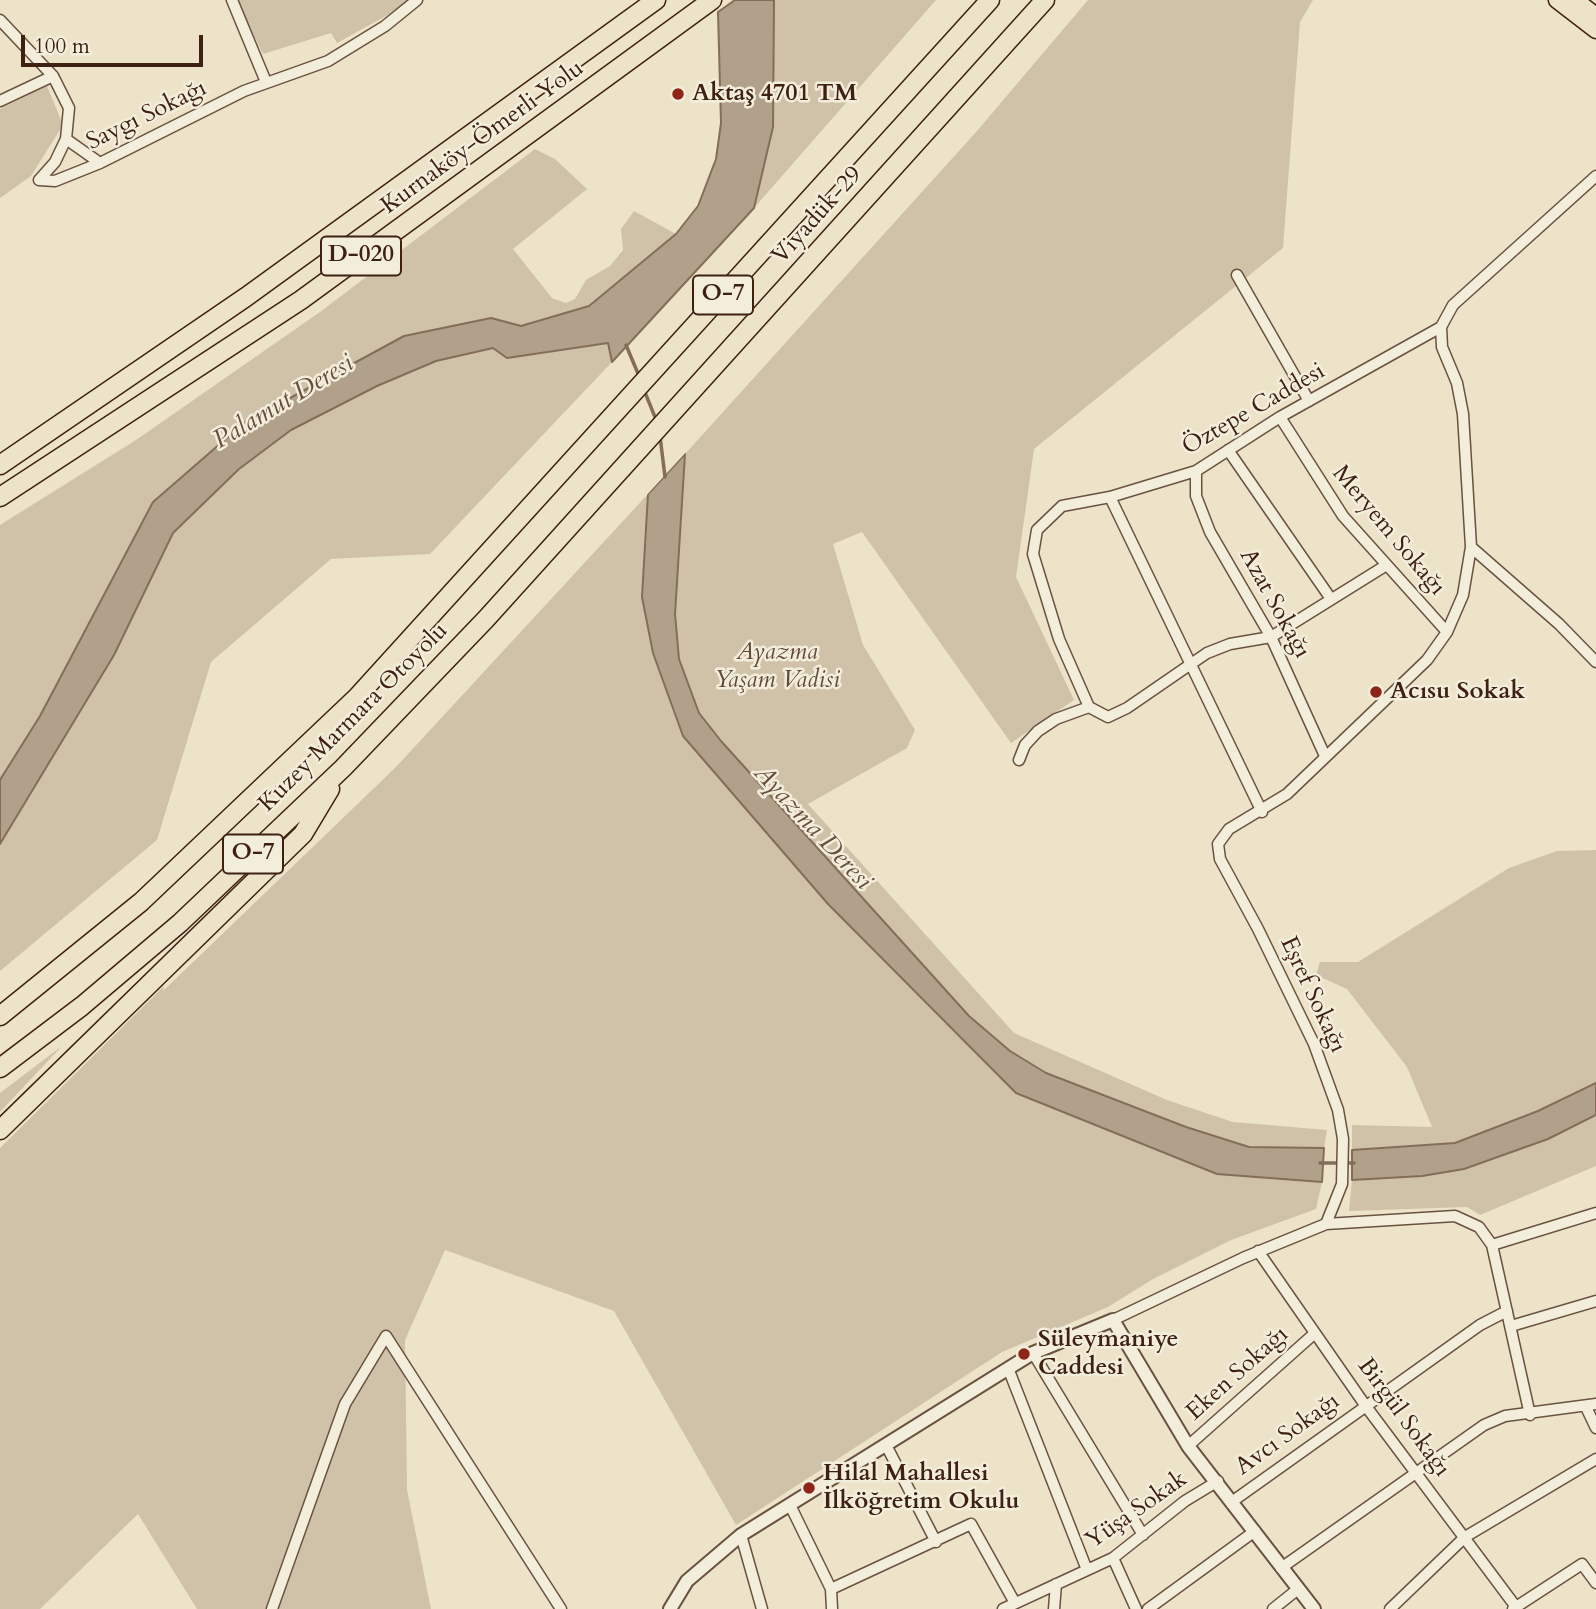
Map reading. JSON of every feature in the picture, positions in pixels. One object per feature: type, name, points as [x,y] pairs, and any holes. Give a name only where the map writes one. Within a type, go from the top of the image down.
[{"type":"highway","name":"Kurnaköy-Ömerli Yolu","points":[[0,497],[301,300],[712,0]]},
{"type":"highway","name":"Viyadük-29","points":[[455,590],[962,32],[988,0]]},
{"type":"highway","name":"Viyadük-29","points":[[486,619],[1045,0]]},
{"type":"highway","points":[[991,61],[1060,0]]},
{"type":"highway","name":"Kurnaköy-Ömerli Yolu","points":[[0,465],[257,289],[648,3]]},
{"type":"highway","name":"Kuzey Marmara Otoyolu","points":[[0,1016],[141,902],[245,806],[357,697],[455,590]]},
{"type":"highway","name":"Kuzey Marmara Otoyolu","points":[[0,1068],[82,1006],[180,923],[343,768],[486,619]]},
{"type":"highway","points":[[0,1130],[303,834],[343,768]]},
{"type":"main road","points":[[1557,0],[1595,24]]},
{"type":"main road","points":[[1574,0],[1595,24]]},
{"type":"street","points":[[232,0],[266,82]]},
{"type":"street","name":"Saygı Sokağı","points":[[66,139],[55,162],[39,180],[55,181],[100,163],[266,82],[328,61],[385,26],[416,0]]},
{"type":"street","points":[[0,20],[53,76],[69,108],[66,139],[100,163]]},
{"type":"street","points":[[0,102],[53,76]]},
{"type":"street","name":"Öztepe Caddesi","points":[[1089,707],[1044,595],[1033,554],[1034,540],[1043,522],[1062,506],[1110,497],[1196,471],[1280,417],[1441,327],[1453,305],[1596,176]]},
{"type":"street","points":[[1237,275],[1309,401]]},
{"type":"street","name":"Eşref Sokağı","points":[[1326,1224],[1342,1184],[1343,1139],[1334,1093],[1314,1044],[1217,850],[1223,834],[1287,794],[1427,660],[1447,632],[1463,595],[1471,547],[1463,414],[1457,383],[1442,348],[1441,327]]},
{"type":"street","name":"Meryem Sokağı","points":[[1280,417],[1328,497],[1385,566],[1447,632]]},
{"type":"street","points":[[1228,450],[1331,598]]},
{"type":"street","name":"Azat Sokağı","points":[[1196,471],[1193,484],[1210,532],[1271,637],[1325,756]]},
{"type":"street","points":[[1110,497],[1262,812]]},
{"type":"street","points":[[1471,547],[1559,625],[1596,662]]},
{"type":"street","points":[[1019,760],[1026,745],[1038,731],[1056,719],[1089,707],[1108,717],[1127,708],[1218,648],[1271,637],[1385,566]]},
{"type":"street","points":[[1492,1245],[1596,1213]]},
{"type":"street","points":[[670,1609],[687,1581],[741,1535],[1033,1353],[1113,1320],[1258,1251],[1326,1224],[1455,1216],[1479,1227],[1492,1245],[1530,1415]]},
{"type":"street","name":"Birgül Sokağı","points":[[1258,1251],[1365,1405],[1515,1608]]},
{"type":"street","points":[[1511,1326],[1596,1301]]},
{"type":"street","name":"Avcı Sokağı","points":[[1233,1502],[1365,1405],[1480,1325],[1507,1311]]},
{"type":"street","points":[[1113,1320],[1188,1446],[1218,1481],[1314,1609]]},
{"type":"street","name":"Eken Sokağı","points":[[1188,1446],[1315,1333]]},
{"type":"street","points":[[272,1609],[345,1404],[386,1336],[561,1609]]},
{"type":"street","points":[[1033,1353],[1143,1535]]},
{"type":"street","points":[[1008,1368],[1087,1570]]},
{"type":"street","points":[[1281,1568],[1484,1425],[1505,1416],[1530,1415],[1591,1405],[1596,1428]]},
{"type":"street","points":[[886,1445],[936,1542]]},
{"type":"street","points":[[1390,1609],[1465,1537],[1596,1459]]},
{"type":"street","name":"Yüşa Sokak","points":[[1003,1609],[1113,1558],[1185,1502],[1218,1481]]},
{"type":"street","points":[[790,1505],[831,1589],[832,1609]]},
{"type":"street","points":[[831,1589],[971,1524],[1015,1603]]},
{"type":"street","points":[[1148,1609],[1255,1531]]},
{"type":"street","points":[[741,1535],[762,1609]]},
{"type":"street","points":[[1113,1558],[1136,1609]]},
{"type":"street","points":[[1515,1608],[1582,1564],[1596,1583]]},
{"type":"street","points":[[1054,1609],[1056,1584]]},
{"type":"street","points":[[1273,1609],[1298,1589]]},
{"type":"green space","points":[[236,0],[408,0],[402,7],[337,43],[331,33],[263,54]]},
{"type":"green space","points":[[774,0],[936,0],[754,208],[773,127]]},
{"type":"green space","name":"Ayazma Yaşam Vadisi","points":[[1088,0],[1313,0],[1300,22],[1283,248],[1034,449],[1016,577],[1074,700],[1011,743],[862,532],[833,544],[863,645],[915,730],[907,748],[808,804],[1014,1033],[1167,1100],[1233,1122],[1327,1130],[1324,1148],[1249,1147],[1186,1127],[1046,1073],[1010,1051],[969,1016],[721,741],[699,713],[679,659],[675,614],[685,454],[977,131]]},
{"type":"green space","points":[[47,86],[63,125],[31,176],[0,198],[0,109]]},
{"type":"green space","points":[[535,149],[555,159],[587,189],[513,249],[552,298],[566,303],[575,299],[586,280],[610,266],[623,250],[621,229],[634,211],[676,234],[589,306],[521,326],[491,318],[244,423],[40,716],[0,780],[0,525],[136,440],[320,312]]},
{"type":"green space","points":[[609,343],[612,362],[430,554],[331,559],[211,662],[157,840],[0,971],[0,844],[114,655],[173,533],[238,469],[291,430],[377,386],[436,361],[493,348],[507,358]]},
{"type":"green space","points":[[648,494],[642,597],[653,653],[682,736],[1016,1093],[1217,1174],[1322,1182],[1316,1209],[1231,1240],[1153,1279],[1108,1307],[1002,1352],[736,1525],[614,1311],[445,1250],[405,1340],[407,1490],[431,1609],[197,1609],[138,1514],[40,1609],[0,1609],[0,1148],[164,986],[163,991],[396,767]]},
{"type":"green space","points":[[1596,850],[1596,1083],[1538,1111],[1455,1143],[1352,1150],[1352,1125],[1432,1127],[1407,1067],[1347,989],[1316,975],[1320,962],[1358,962],[1509,868],[1557,851]]},
{"type":"green space","points":[[62,1046],[0,1112],[0,1093]]},
{"type":"green space","points":[[1596,1115],[1596,1166],[1480,1215],[1467,1207],[1349,1211],[1352,1180],[1422,1176],[1548,1139]]},
{"type":"water","name":"Palamut Deresi","points":[[735,0],[774,0],[773,127],[754,208],[612,362],[608,343],[507,358],[493,348],[436,361],[377,386],[291,430],[239,469],[173,533],[114,655],[0,844],[0,780],[40,716],[153,502],[244,423],[404,336],[491,318],[521,326],[589,306],[676,234],[698,206],[716,159],[721,123],[718,12]]},
{"type":"water","points":[[685,454],[675,614],[679,659],[699,713],[721,741],[969,1016],[1010,1051],[1046,1073],[1186,1127],[1249,1147],[1324,1148],[1322,1182],[1217,1174],[1016,1093],[828,904],[683,736],[653,653],[642,597],[648,494]]},
{"type":"water","points":[[1596,1083],[1596,1115],[1548,1139],[1464,1169],[1422,1176],[1352,1180],[1352,1150],[1455,1143],[1538,1111]]},
{"type":"pier","points":[[683,451],[687,451],[644,498],[645,492]]},
{"type":"waterway","name":"Ayazma Deresi","points":[[626,345],[639,376]]},
{"type":"waterway","name":"Ayazma Deresi","points":[[644,390],[657,422]]},
{"type":"waterway","name":"Ayazma Deresi","points":[[660,436],[665,477]]},
{"type":"waterway","name":"Ayazma Deresi","points":[[1320,1163],[1354,1163]]},
{"type":"place","name":"Aktaş 4701 TM","points":[[678,94]]},
{"type":"place","name":"Acısu Sokak","points":[[1376,692]]},
{"type":"place","name":"Süleymaniye Caddesi","points":[[1024,1354]]},
{"type":"place","name":"Hilal Mahallesi İlköğretim Okulu","points":[[809,1488]]}]
